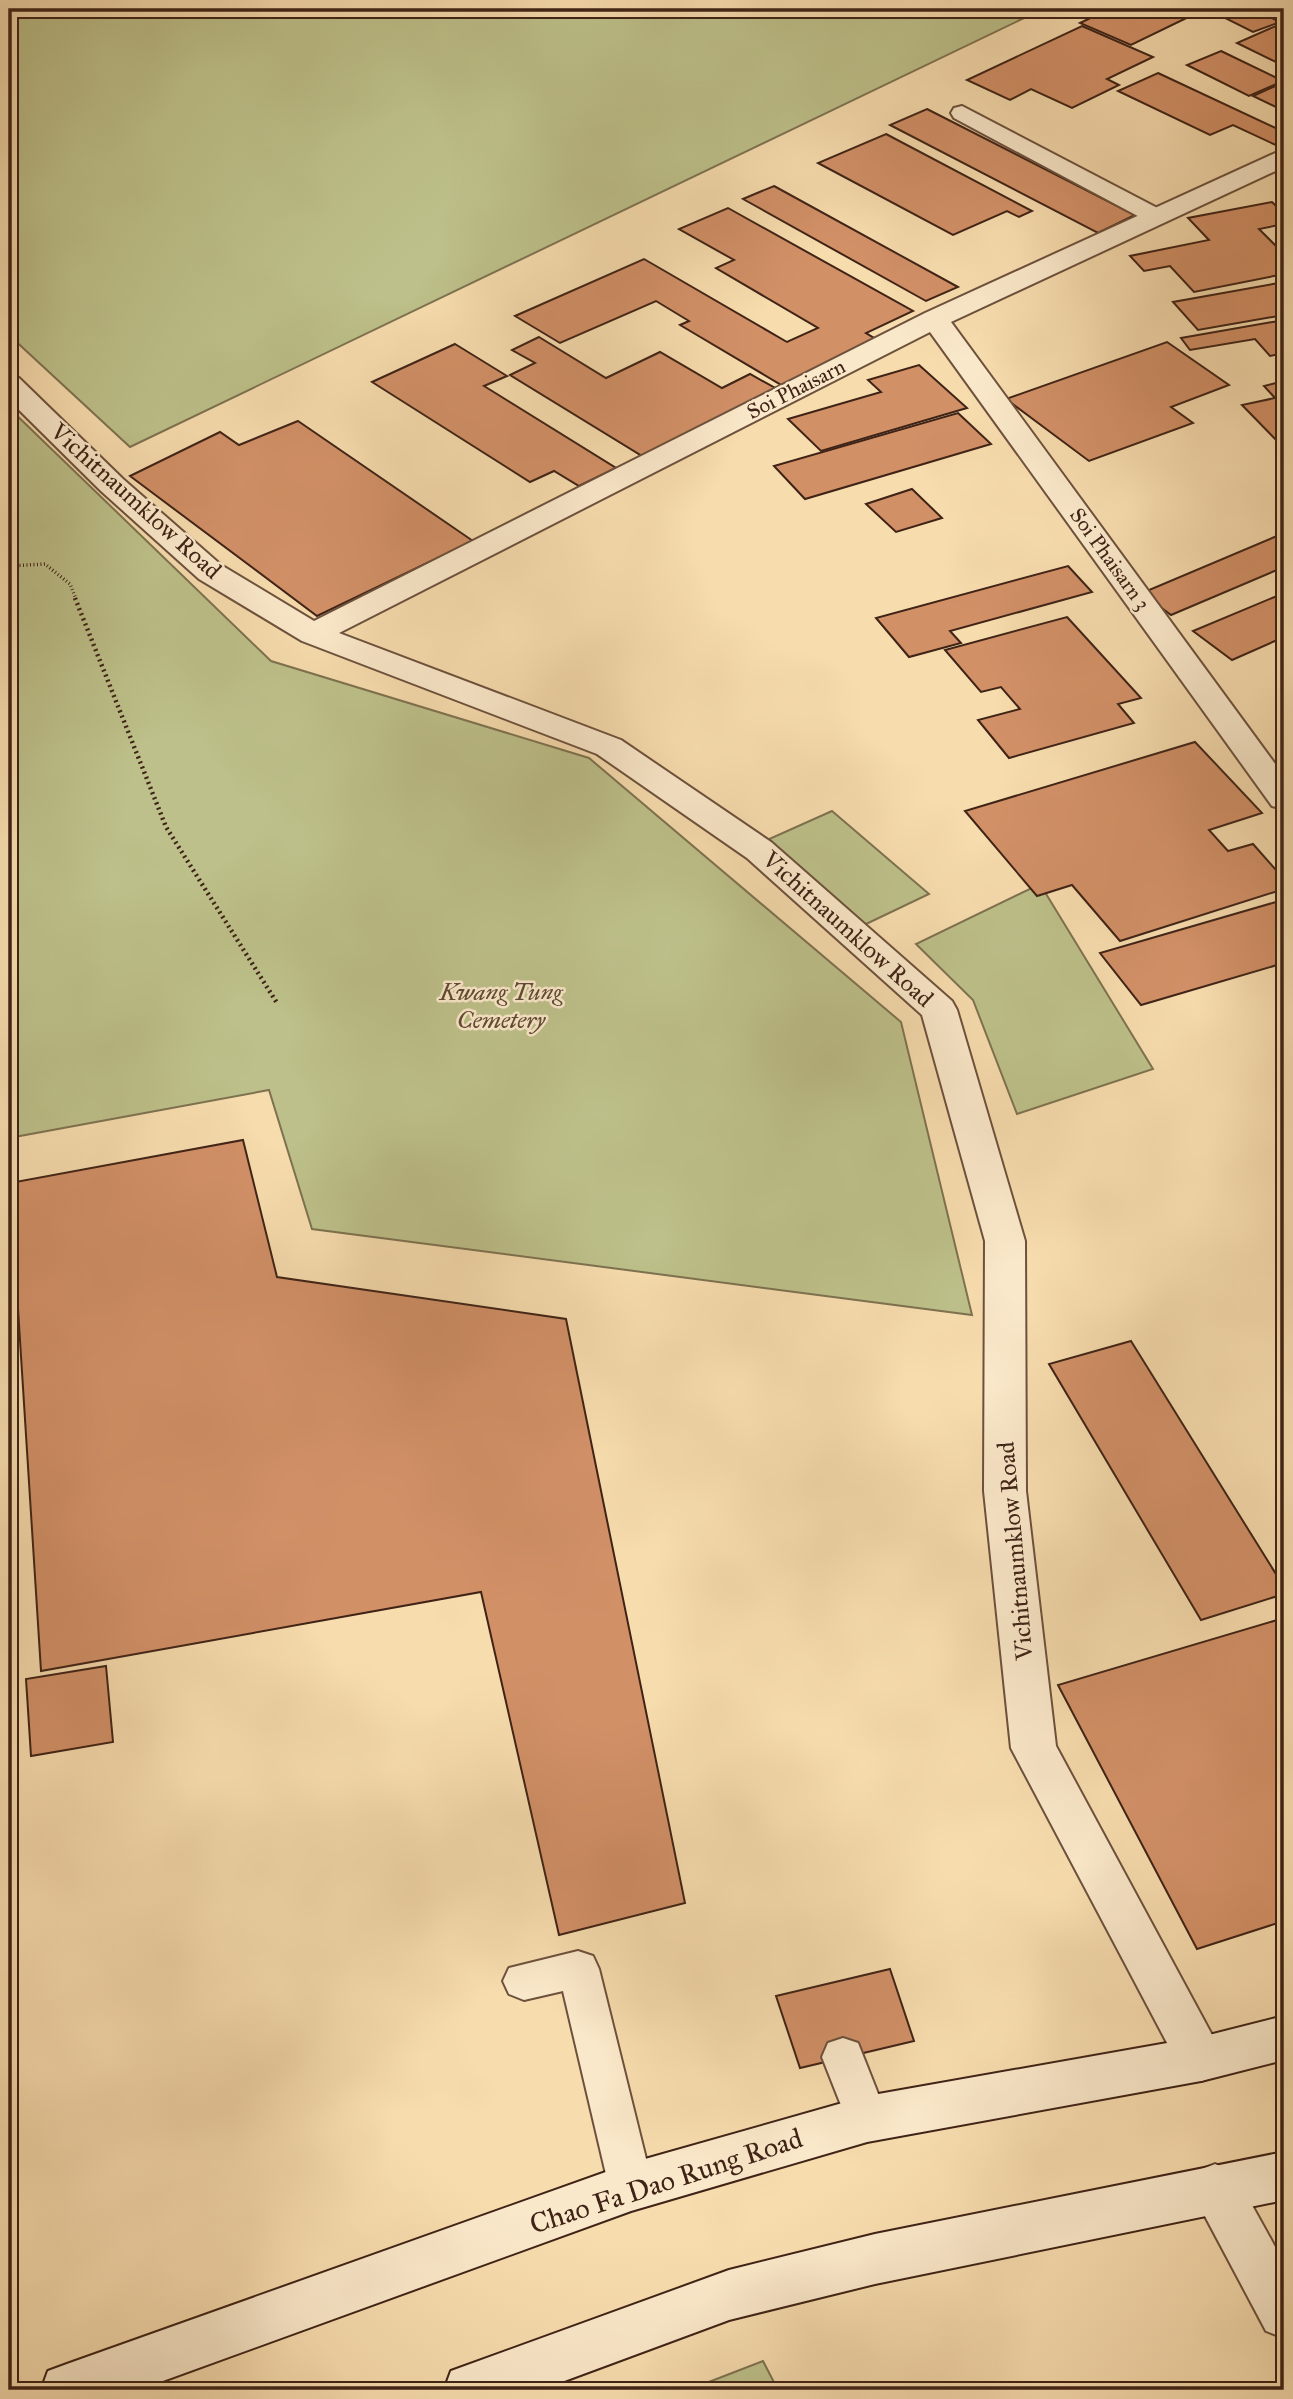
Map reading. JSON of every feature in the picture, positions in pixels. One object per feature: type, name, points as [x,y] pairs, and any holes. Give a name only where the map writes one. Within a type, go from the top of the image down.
[{"type":"street","name":"Soi Phaisarn","points":[[313,634],[935,319],[1157,217],[1280,166]]},
{"type":"street","name":"Soi Phaisarn 3","points":[[935,319],[1284,799]]},
{"type":"street","name":"Vichitnaumklow Road","points":[[9,384],[112,485],[210,572],[313,634],[609,747],[760,850],[939,1010],[1005,1241],[1005,1491],[1034,1748],[1201,2059]]},
{"type":"street","name":"Chao Fa Dao Rung Road","points":[[66,2390],[631,2186],[867,2119],[1201,2059],[1284,2038]]},
{"type":"street","points":[[470,2390],[729,2295],[875,2259],[1284,2176]]},
{"type":"street","points":[[1215,2188],[1284,2313]]},
{"type":"lane","points":[[962,113],[1157,217]]},
{"type":"lane","points":[[524,1981],[578,1969],[631,2186]]},
{"type":"lane","points":[[843,2057],[867,2119]]},
{"type":"path","points":[[9,566],[45,564],[70,584],[166,827],[277,1003]]},
{"type":"green space","points":[[9,9],[1043,9],[130,447],[9,335]]},
{"type":"green space","name":"Kwang Tung Cemetery","points":[[9,408],[271,661],[589,758],[901,1022],[972,1315],[312,1229],[269,1090],[9,1138]]},
{"type":"green space","points":[[832,811],[929,894],[864,925],[767,840]]},
{"type":"green space","points":[[1040,884],[1153,1069],[1017,1114],[973,1000],[916,944]]},
{"type":"green space","points":[[763,2361],[778,2390],[688,2390]]},
{"type":"building","points":[[1109,9],[1205,9],[1131,45],[1080,23]]},
{"type":"building","points":[[1253,9],[1280,22],[1253,32],[1223,17]]},
{"type":"building","points":[[1278,25],[1284,28],[1284,66],[1237,43]]},
{"type":"building","points":[[1082,26],[1153,57],[1107,79],[1119,85],[1072,108],[1031,89],[1010,100],[967,80]]},
{"type":"building","points":[[1221,51],[1283,81],[1249,96],[1187,65]]},
{"type":"building","points":[[1158,73],[1284,132],[1284,145],[1280,147],[1233,125],[1210,135],[1118,91]]},
{"type":"building","points":[[1284,82],[1284,111],[1253,96]]},
{"type":"building","points":[[927,109],[1135,215],[1098,233],[890,125]]},
{"type":"building","points":[[886,134],[1032,211],[1019,217],[1007,211],[953,235],[818,163]]},
{"type":"building","points":[[774,186],[958,287],[926,301],[743,199]]},
{"type":"building","points":[[1272,202],[1284,214],[1284,224],[1259,229],[1284,254],[1284,274],[1194,292],[1170,266],[1144,271],[1130,256],[1209,240],[1188,218]]},
{"type":"building","points":[[728,208],[913,311],[866,333],[879,341],[783,386],[680,325],[689,321],[656,301],[560,343],[515,316],[644,259],[787,342],[818,328],[716,268],[734,260],[679,229]]},
{"type":"building","points":[[1284,282],[1284,315],[1198,330],[1173,302]]},
{"type":"building","points":[[1284,320],[1284,353],[1270,356],[1255,339],[1190,350],[1181,338]]},
{"type":"building","points":[[539,337],[606,378],[660,352],[722,388],[750,374],[777,389],[647,459],[510,375],[535,363],[512,350]]},
{"type":"building","points":[[1167,342],[1229,385],[1171,407],[1193,423],[1089,461],[1006,399]]},
{"type":"building","points":[[455,344],[507,376],[484,386],[616,468],[579,486],[554,471],[530,482],[372,382]]},
{"type":"building","points":[[919,365],[967,408],[821,451],[788,419],[881,392],[868,380]]},
{"type":"building","points":[[1284,381],[1284,443],[1280,444],[1242,405],[1275,398],[1264,386]]},
{"type":"building","points":[[958,413],[991,444],[805,499],[774,466]]},
{"type":"building","points":[[298,421],[473,541],[317,616],[130,476],[220,432],[239,445]]},
{"type":"building","points":[[912,489],[942,518],[896,532],[866,504]]},
{"type":"building","points":[[1284,533],[1284,567],[1171,615],[1142,593]]},
{"type":"building","points":[[1068,566],[1092,592],[950,631],[961,643],[909,657],[876,618]]},
{"type":"building","points":[[1284,593],[1284,637],[1232,660],[1193,631]]},
{"type":"building","points":[[1067,617],[1141,698],[1118,704],[1134,723],[1009,758],[978,720],[1020,709],[1001,687],[981,692],[945,650]]},
{"type":"building","points":[[1195,742],[1262,813],[1209,830],[1228,851],[1253,844],[1284,879],[1284,889],[1120,941],[1072,885],[1037,896],[965,811]]},
{"type":"building","points":[[1276,902],[1284,912],[1284,963],[1141,1005],[1100,953]]},
{"type":"building","points":[[243,1140],[277,1277],[566,1319],[685,1903],[559,1935],[481,1592],[41,1671],[10,1183]]},
{"type":"building","points":[[1131,1341],[1284,1587],[1284,1594],[1201,1620],[1049,1364]]},
{"type":"building","points":[[1284,1618],[1284,1921],[1197,1949],[1058,1685]]},
{"type":"building","points":[[106,1666],[113,1742],[31,1756],[26,1679]]},
{"type":"building","points":[[890,1969],[914,2041],[800,2068],[776,1996]]}]
